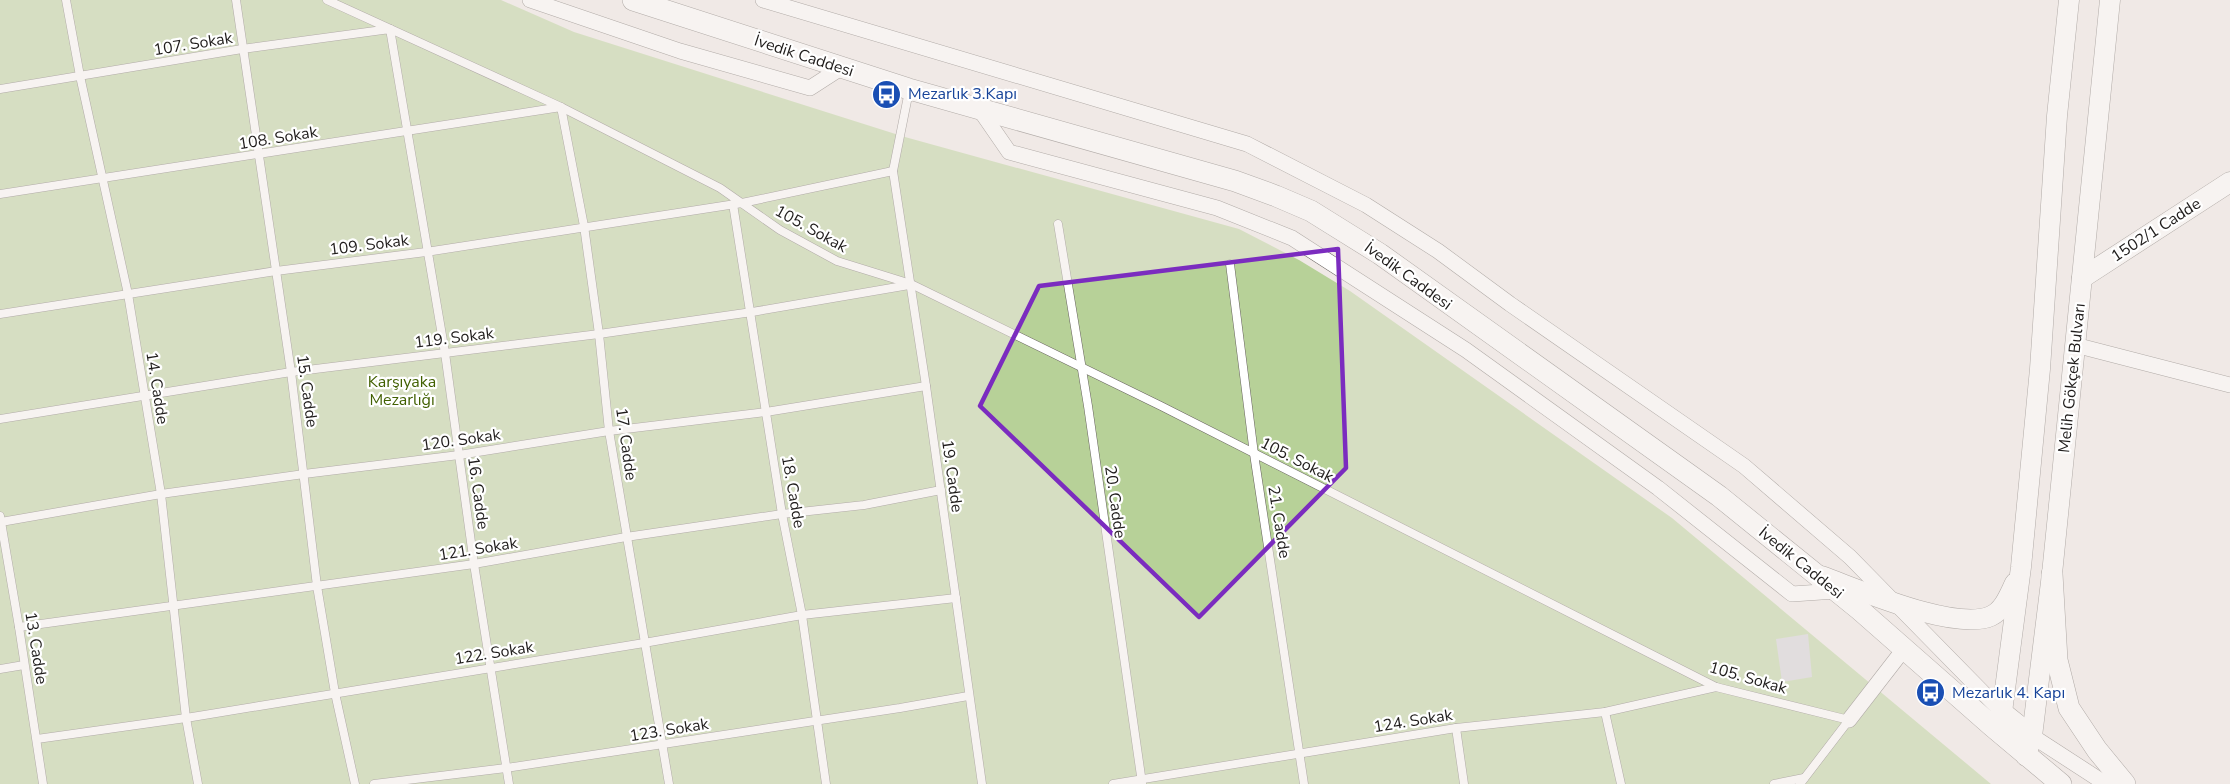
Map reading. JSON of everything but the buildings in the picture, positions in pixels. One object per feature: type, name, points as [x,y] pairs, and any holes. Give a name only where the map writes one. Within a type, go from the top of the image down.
[{"type":"main road","name":"İvedik Caddesi","points":[[633,0],[909,89],[1235,181],[1311,211],[1380,254],[1719,496],[1904,649],[1997,719],[2029,746],[2061,784]]},
{"type":"main road","points":[[2052,574],[2057,660],[2069,708],[2097,750],[2125,784]]},
{"type":"street","points":[[530,0],[680,51],[810,88],[841,68]]},
{"type":"street","points":[[763,0],[1247,144],[1366,205],[1438,251],[1510,304],[1744,466],[1850,557],[1894,602],[1997,719]]},
{"type":"street","name":"Melih Gökçek Bulvarı","points":[[1997,719],[2021,567],[2040,369],[2057,116],[2069,0]]},
{"type":"street","name":"Melih Gökçek Bulvarı","points":[[2029,746],[2052,574],[2110,0]]},
{"type":"street","points":[[980,110],[1009,152],[1217,208],[1292,238],[1466,350],[1658,488],[1792,594],[1836,591]]},
{"type":"street","name":"1502/1 Cadde","points":[[2082,278],[2230,182]]},
{"type":"street","points":[[2075,345],[2230,385]]},
{"type":"street","points":[[1815,574],[1937,617],[1968,620],[1991,616],[2006,603],[2021,567]]},
{"type":"street","points":[[1849,720],[1904,649]]},
{"type":"street","points":[[2029,746],[2106,784]]},
{"type":"lane","name":"14. Cadde","points":[[66,0],[80,76],[128,294],[161,494],[186,718],[198,784]]},
{"type":"lane","name":"15. Cadde","points":[[236,0],[291,372],[317,586],[335,693],[355,784]]},
{"type":"lane","name":"105. Sokak","points":[[327,0],[561,107],[720,188],[738,204],[837,261],[911,284],[1716,687],[1849,720]]},
{"type":"lane","name":"107. Sokak","points":[[0,89],[242,49],[390,29]]},
{"type":"lane","name":"16. Cadde","points":[[390,29],[444,353],[508,784]]},
{"type":"lane","points":[[893,171],[909,89]]},
{"type":"lane","name":"108. Sokak","points":[[0,194],[561,107]]},
{"type":"lane","name":"17. Cadde","points":[[561,107],[584,226],[599,334],[609,432],[669,784]]},
{"type":"lane","name":"105. Sokak","points":[[738,204],[893,171]]},
{"type":"lane","name":"19. Cadde","points":[[893,171],[982,784]]},
{"type":"lane","name":"109. Sokak","points":[[0,314],[276,271],[426,252],[738,204]]},
{"type":"lane","name":"18. Cadde","points":[[738,204],[766,412],[782,514],[802,615],[826,784]]},
{"type":"lane","name":"20. Cadde","points":[[1058,224],[1142,782]]},
{"type":"lane","name":"21. Cadde","points":[[1230,264],[1254,454],[1304,784]]},
{"type":"lane","name":"119. Sokak","points":[[0,419],[291,372],[599,334],[752,312],[911,284]]},
{"type":"lane","name":"120. Sokak","points":[[0,519],[304,474],[766,412],[926,386]]},
{"type":"lane","name":"121. Sokak","points":[[19,627],[474,564],[627,537],[864,504],[941,490]]},
{"type":"lane","name":"13. Cadde","points":[[0,519],[3,552],[19,627],[43,784]]},
{"type":"lane","name":"122. Sokak","points":[[37,739],[186,718],[802,615],[956,598]]},
{"type":"lane","points":[[0,669],[24,665]]},
{"type":"lane","name":"124. Sokak","points":[[1113,784],[1142,782],[1299,752],[1456,728],[1605,712],[1716,687]]},
{"type":"lane","name":"123. Sokak","points":[[374,784],[506,768],[968,696]]},
{"type":"lane","points":[[1605,712],[1621,784]]},
{"type":"lane","points":[[1774,784],[1802,781],[1849,720]]},
{"type":"lane","points":[[1456,728],[1464,784]]},
{"type":"highlighted area","points":[[1338,249],[1346,468],[1199,617],[980,406],[1039,286]]},
{"type":"green space","name":"Karşıyaka Mezarlığı","points":[[0,0],[501,0],[574,32],[905,137],[1239,229],[1299,260],[1350,291],[1672,518],[1991,784],[0,784]]},
{"type":"place","name":"Mezarlık 3.Kapı","points":[[887,94]]},
{"type":"place","name":"Mezarlık 4. Kapı","points":[[1931,693]]}]
